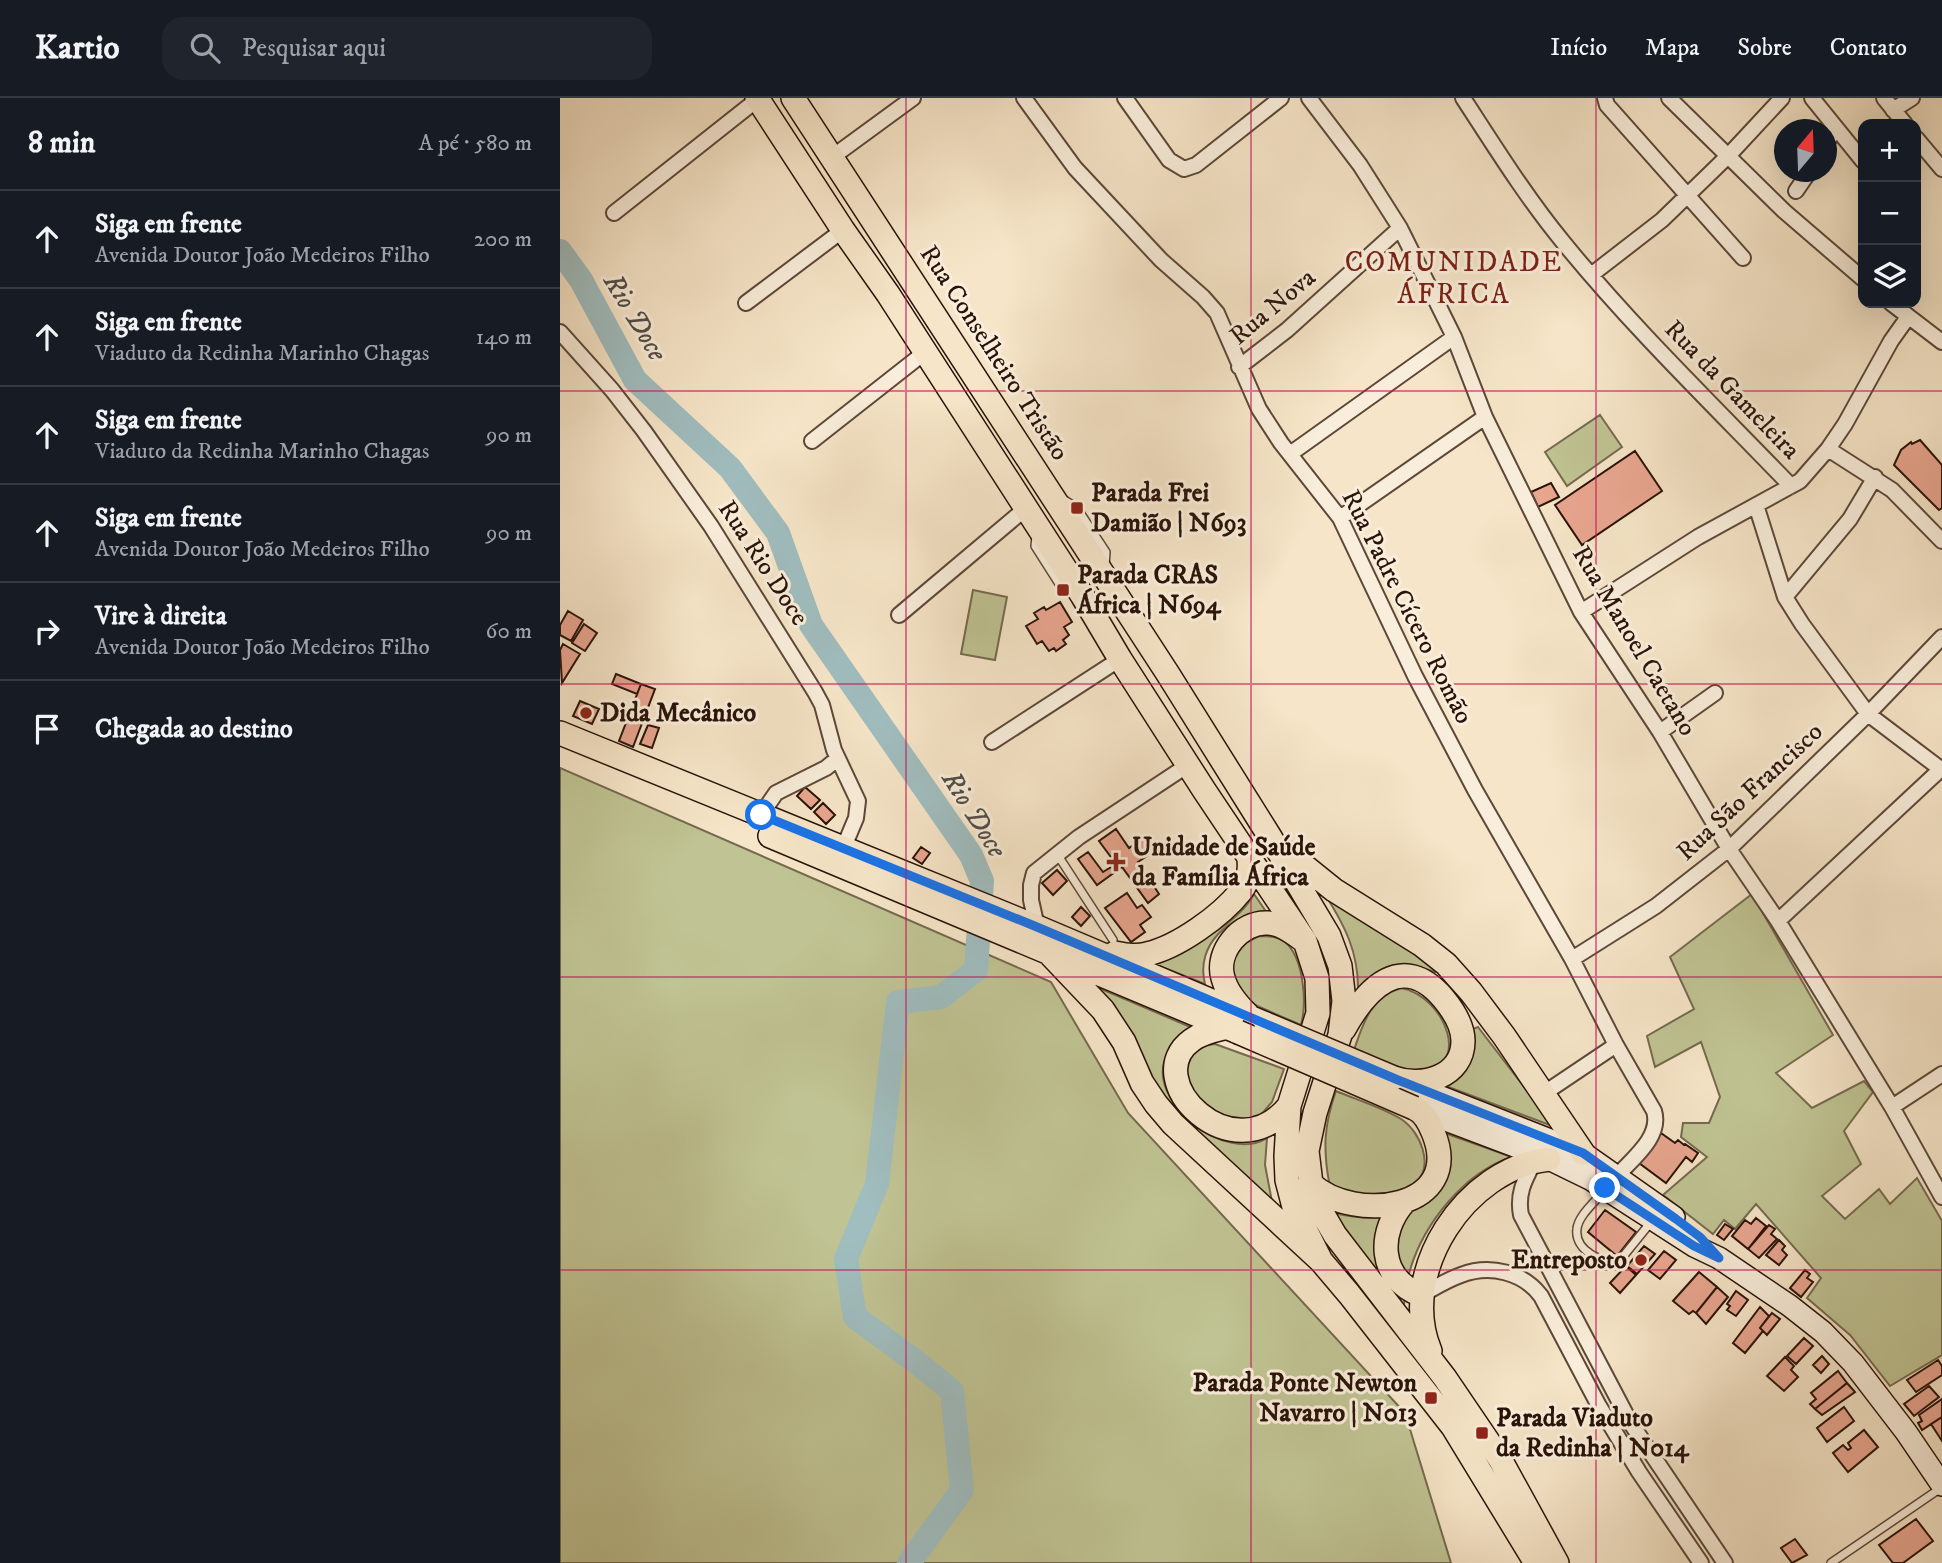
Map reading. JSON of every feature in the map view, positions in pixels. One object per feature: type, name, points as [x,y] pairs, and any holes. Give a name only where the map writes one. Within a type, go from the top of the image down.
[{"type":"main road","points":[[757,98],[843,230],[888,293],[924,353],[1083,594],[1120,659],[1188,765],[1305,941],[1317,978],[1318,1013],[1289,1106],[1286,1135],[1287,1180],[1294,1207],[1321,1261]]},
{"type":"main road","name":"Rua Conselheiro Tristão","points":[[793,98],[1103,573],[1320,919],[1336,952],[1343,988],[1340,1035],[1307,1151],[1311,1184],[1317,1203],[1335,1236],[1445,1378]]},
{"type":"main road","points":[[560,733],[843,849],[912,886]]},
{"type":"main road","points":[[560,749],[1029,930],[1110,976],[1396,1079],[1579,1151]]},
{"type":"main road","points":[[1270,837],[1334,890],[1446,964],[1471,992],[1543,1094],[1579,1151],[1653,1220],[1719,1258],[1808,1319],[1838,1346],[1906,1432],[1942,1486]]},
{"type":"main road","points":[[1053,944],[1139,956],[1159,950],[1206,923],[1242,890],[1249,869],[1248,854]]},
{"type":"main road","points":[[1245,1025],[1222,978],[1223,958],[1227,947],[1241,933],[1257,923],[1277,925],[1305,941]]},
{"type":"main road","points":[[1053,944],[1136,968],[1245,1025],[1418,1109],[1542,1160],[1611,1183],[1700,1237],[1719,1258]]},
{"type":"main road","points":[[1053,944],[1124,1042],[1142,1083],[1156,1104],[1173,1124],[1321,1261],[1394,1348],[1453,1427],[1536,1563]]},
{"type":"main road","points":[[1340,1035],[1364,998],[1386,980],[1412,976],[1435,989],[1451,1008],[1461,1027],[1463,1049],[1459,1059],[1448,1071],[1432,1081],[1418,1083],[1396,1079]]},
{"type":"main road","points":[[1245,1025],[1199,1035],[1183,1048],[1178,1056],[1174,1067],[1175,1080],[1190,1103],[1212,1123],[1231,1130],[1258,1130],[1279,1119],[1289,1106]]},
{"type":"main road","points":[[1311,1184],[1333,1198],[1353,1205],[1380,1206],[1405,1201],[1427,1189],[1435,1178],[1439,1165],[1435,1137],[1418,1109]]},
{"type":"main road","points":[[1542,1160],[1504,1174],[1482,1189],[1450,1223],[1429,1259],[1421,1295],[1426,1339],[1445,1378],[1500,1459],[1557,1563]]},
{"type":"main road","points":[[1405,1201],[1389,1222],[1386,1237],[1388,1260],[1394,1277],[1406,1290],[1421,1295]]},
{"type":"street","points":[[614,213],[757,98]]},
{"type":"street","points":[[831,158],[913,98]]},
{"type":"street","name":"Rua Padre Cícero Romão","points":[[1024,98],[1075,168],[1161,261],[1203,297],[1217,313],[1259,409],[1340,518],[1421,688],[1475,790],[1572,959],[1616,1045],[1654,1111],[1656,1122],[1651,1137],[1611,1183]]},
{"type":"street","points":[[1125,98],[1169,160],[1184,169],[1196,165],[1281,98]]},
{"type":"street","name":"Rua Manoel Caetano","points":[[1309,98],[1360,165],[1400,228],[1454,337],[1485,417],[1581,612],[1660,732],[1729,849],[1778,921],[1892,1107],[1942,1197]]},
{"type":"street","name":"Rua da Gameleira","points":[[1464,98],[1513,174],[1562,241],[1655,346],[1791,486],[1698,537],[1581,612]]},
{"type":"street","points":[[1605,98],[1606,105],[1744,258]]},
{"type":"street","points":[[1670,98],[1784,211],[1858,275]]},
{"type":"street","points":[[1591,275],[1662,220],[1729,155],[1782,98]]},
{"type":"street","points":[[1812,98],[1828,119]]},
{"type":"street","points":[[1884,98],[1901,119]]},
{"type":"street","points":[[1893,110],[1912,98]]},
{"type":"street","points":[[1837,130],[1858,155]]},
{"type":"street","points":[[1921,144],[1942,169]]},
{"type":"street","points":[[1796,191],[1802,182]]},
{"type":"street","name":"Rua Nova","points":[[1239,367],[1287,330],[1400,228]]},
{"type":"street","points":[[746,303],[843,230]]},
{"type":"street","points":[[1897,308],[1942,342]]},
{"type":"street","points":[[1791,486],[1809,472],[1828,449],[1908,317]]},
{"type":"street","name":"Rua Rio Doce","points":[[560,332],[612,390],[644,431],[711,526],[815,692],[822,705],[837,759],[858,801],[856,818],[843,849]]},
{"type":"street","points":[[1290,454],[1454,337]]},
{"type":"street","points":[[812,441],[924,353]]},
{"type":"street","points":[[1340,518],[1485,417]]},
{"type":"street","points":[[1828,449],[1875,477],[1909,505],[1942,541]]},
{"type":"street","points":[[1785,597],[1850,519],[1875,477]]},
{"type":"street","points":[[1756,505],[1785,597],[1868,714],[1942,769],[1778,921]]},
{"type":"street","points":[[899,615],[1026,509]]},
{"type":"street","name":"Rua São Francisco","points":[[1572,959],[1656,906],[1729,849],[1868,714],[1942,637]]},
{"type":"street","points":[[992,742],[1120,659]]},
{"type":"street","points":[[1660,732],[1715,693]]},
{"type":"street","points":[[761,815],[776,793],[826,768],[837,759]]},
{"type":"street","points":[[1029,930],[1034,873],[1057,853],[1188,765]]},
{"type":"street","points":[[1543,1094],[1616,1045]]},
{"type":"street","points":[[1892,1107],[1942,1074]]},
{"type":"street","points":[[1542,1160],[1520,1190],[1518,1200],[1521,1215],[1630,1422],[1725,1563]]},
{"type":"street","points":[[1421,1295],[1463,1274],[1488,1271],[1507,1272],[1533,1285],[1619,1439],[1701,1563]]},
{"type":"lane","points":[[1057,853],[1112,940]]},
{"type":"lane","points":[[1611,1183],[1579,1222],[1576,1230],[1581,1244],[1596,1258],[1605,1262],[1621,1259],[1653,1220]]},
{"type":"lane","points":[[1831,1563],[1942,1486]]},
{"type":"green space","points":[[1600,415],[1622,447],[1567,486],[1545,452]]},
{"type":"green space","points":[[973,590],[1007,597],[995,660],[961,654]]},
{"type":"green space","points":[[560,768],[1051,982],[1128,1113],[1405,1413],[1451,1563],[560,1563]]},
{"type":"green space","points":[[1254,894],[1267,913],[1240,919],[1218,934],[1205,957],[1205,984],[1154,964],[1195,944],[1223,926],[1246,906]]},
{"type":"green space","points":[[1752,894],[1833,1035],[1776,1073],[1812,1108],[1864,1081],[1873,1092],[1844,1131],[1861,1164],[1822,1196],[1845,1219],[1879,1189],[1890,1204],[1917,1178],[1942,1221],[1942,1355],[1890,1386],[1850,1335],[1807,1298],[1821,1278],[1756,1204],[1735,1229],[1724,1220],[1713,1234],[1663,1195],[1707,1157],[1681,1137],[1683,1123],[1709,1123],[1720,1097],[1701,1042],[1655,1067],[1647,1036],[1694,1009],[1670,957]]},
{"type":"green space","points":[[1326,896],[1440,969],[1435,972],[1412,966],[1393,965],[1376,972],[1358,988],[1353,951]]},
{"type":"green space","points":[[1259,936],[1282,940],[1296,959],[1304,993],[1301,1025],[1255,1005],[1236,991],[1230,961],[1242,945]]},
{"type":"green space","points":[[1099,988],[1195,1029],[1167,1055],[1163,1072],[1167,1090],[1177,1108],[1211,1135],[1231,1143],[1250,1144],[1267,1138],[1265,1165],[1274,1212],[1161,1095]]},
{"type":"green space","points":[[1401,988],[1417,994],[1431,1004],[1447,1033],[1449,1048],[1444,1060],[1433,1069],[1409,1071],[1354,1050],[1375,1004]]},
{"type":"green space","points":[[1478,1027],[1555,1127],[1443,1085],[1470,1030]]},
{"type":"green space","points":[[1215,1044],[1284,1069],[1272,1102],[1259,1117],[1232,1122],[1206,1105],[1190,1089],[1185,1071],[1188,1061],[1199,1049]]},
{"type":"green space","points":[[1336,1091],[1377,1107],[1408,1124],[1423,1149],[1424,1168],[1415,1184],[1396,1192],[1364,1196],[1346,1193],[1329,1182],[1326,1136]]},
{"type":"green space","points":[[1439,1131],[1512,1157],[1478,1174],[1449,1201],[1436,1218],[1416,1252],[1403,1312],[1334,1213],[1379,1218],[1401,1214],[1421,1204]]},
{"type":"building","points":[[1920,440],[1942,465],[1942,508],[1939,510],[1894,465],[1901,450],[1911,442],[1912,444]]},
{"type":"building","points":[[1635,451],[1662,491],[1582,545],[1555,505]]},
{"type":"building","points":[[1551,483],[1559,497],[1538,507],[1531,492]]},
{"type":"building","points":[[1060,602],[1072,622],[1064,627],[1069,635],[1063,640],[1066,644],[1056,651],[1054,648],[1049,651],[1042,641],[1037,644],[1026,626],[1038,619],[1034,613]]},
{"type":"building","points":[[568,611],[583,620],[571,641],[560,635],[560,625]]},
{"type":"building","points":[[584,624],[597,633],[585,651],[572,643]]},
{"type":"building","points":[[563,644],[580,654],[562,683],[560,650]]},
{"type":"building","points":[[616,674],[641,684],[637,694],[612,684]]},
{"type":"building","points":[[641,684],[655,689],[633,747],[619,741]]},
{"type":"building","name":"Dida Mecânico","points":[[580,701],[599,709],[592,724],[573,716]]},
{"type":"building","points":[[648,725],[659,728],[652,748],[640,744]]},
{"type":"building","points":[[805,787],[820,800],[811,809],[797,796]]},
{"type":"building","points":[[823,803],[835,815],[826,824],[814,812]]},
{"type":"building","points":[[1116,829],[1129,848],[1143,838],[1153,852],[1138,862],[1159,894],[1148,903],[1122,867],[1097,885],[1078,859],[1088,852],[1103,872],[1116,864],[1099,841]]},
{"type":"building","points":[[921,847],[930,853],[922,864],[913,858]]},
{"type":"building","points":[[1057,870],[1067,881],[1053,895],[1042,883]]},
{"type":"building","points":[[1127,893],[1137,908],[1142,905],[1151,917],[1140,925],[1145,932],[1131,942],[1105,908]]},
{"type":"building","points":[[1081,907],[1090,916],[1081,926],[1072,917]]},
{"type":"building","points":[[1661,1133],[1675,1143],[1678,1140],[1698,1153],[1692,1162],[1686,1157],[1666,1183],[1639,1163]]},
{"type":"building","points":[[1605,1210],[1636,1232],[1617,1256],[1588,1232]]},
{"type":"building","points":[[1756,1218],[1766,1226],[1748,1249],[1732,1236],[1745,1220],[1751,1224]]},
{"type":"building","points":[[1725,1224],[1733,1229],[1724,1240],[1717,1235]]},
{"type":"building","points":[[1769,1225],[1775,1229],[1771,1234],[1777,1239],[1759,1258],[1748,1249]]},
{"type":"building","points":[[1779,1240],[1785,1246],[1782,1250],[1787,1255],[1779,1265],[1766,1255]]},
{"type":"building","name":"Entreposto","points":[[1644,1246],[1655,1254],[1637,1274],[1627,1266]]},
{"type":"building","points":[[1664,1251],[1676,1260],[1660,1279],[1648,1270]]},
{"type":"building","points":[[1626,1266],[1636,1275],[1620,1293],[1610,1283]]},
{"type":"building","points":[[1805,1270],[1810,1274],[1807,1278],[1813,1282],[1801,1297],[1790,1288]]},
{"type":"building","points":[[1699,1272],[1717,1287],[1696,1313],[1693,1311],[1689,1314],[1673,1301]]},
{"type":"building","points":[[1717,1287],[1728,1297],[1706,1324],[1696,1313]]},
{"type":"building","points":[[1736,1291],[1748,1300],[1736,1316],[1727,1310],[1730,1306],[1727,1304]]},
{"type":"building","points":[[1760,1307],[1769,1316],[1760,1328],[1763,1331],[1745,1353],[1733,1343]]},
{"type":"building","points":[[1772,1313],[1780,1319],[1767,1335],[1760,1328]]},
{"type":"building","points":[[1804,1338],[1813,1346],[1796,1364],[1787,1356]]},
{"type":"building","points":[[1822,1356],[1829,1364],[1821,1373],[1813,1365]]},
{"type":"building","points":[[1785,1357],[1794,1366],[1791,1370],[1798,1377],[1784,1391],[1767,1376]]},
{"type":"building","points":[[1938,1360],[1942,1366],[1942,1375],[1916,1392],[1907,1380]]},
{"type":"building","points":[[1838,1371],[1847,1383],[1815,1409],[1810,1404],[1816,1399],[1811,1393]]},
{"type":"building","points":[[1847,1383],[1855,1392],[1822,1415],[1815,1409]]},
{"type":"building","points":[[1929,1386],[1939,1397],[1914,1416],[1904,1404]]},
{"type":"building","points":[[1942,1399],[1942,1417],[1922,1430],[1918,1423],[1922,1421],[1919,1415]]},
{"type":"building","points":[[1844,1407],[1854,1421],[1827,1442],[1817,1428]]},
{"type":"building","points":[[1942,1417],[1942,1441],[1931,1424]]},
{"type":"building","points":[[1864,1430],[1878,1447],[1848,1472],[1833,1453],[1843,1445],[1848,1450],[1851,1448],[1848,1443]]},
{"type":"building","points":[[1916,1519],[1933,1541],[1903,1563],[1893,1563],[1879,1545]]},
{"type":"building","points":[[1795,1539],[1807,1555],[1792,1563],[1781,1548]]},
{"type":"waterway","name":"Rio Doce","points":[[560,251],[581,280],[635,380],[730,468],[778,533],[811,625],[971,855],[982,881],[976,970],[941,997],[898,1002],[877,1184],[846,1259],[855,1317],[952,1391],[962,1490],[909,1563]]},
{"type":"place","name":"Parada Frei Damião | N693","points":[[1077,508]]},
{"type":"place","name":"Parada CRAS África | N694","points":[[1063,590]]},
{"type":"place","name":"Dida Mecânico","points":[[586,713]]},
{"type":"place","name":"Unidade de Saúde da Família África","points":[[1116,862]]},
{"type":"place","name":"Entreposto","points":[[1641,1260]]},
{"type":"place","name":"Parada Ponte Newton Navarro | N013","points":[[1431,1398]]},
{"type":"place","name":"Parada Viaduto da Redinha | N014","points":[[1482,1433]]},
{"type":"district","name":"COMUNIDADE ÁFRICA","points":[[1454,278]]},
{"type":"route","points":[[761,815],[1136,968],[1398,1080],[1583,1153],[1700,1237],[1719,1258],[1694,1246],[1605,1188]]}]
